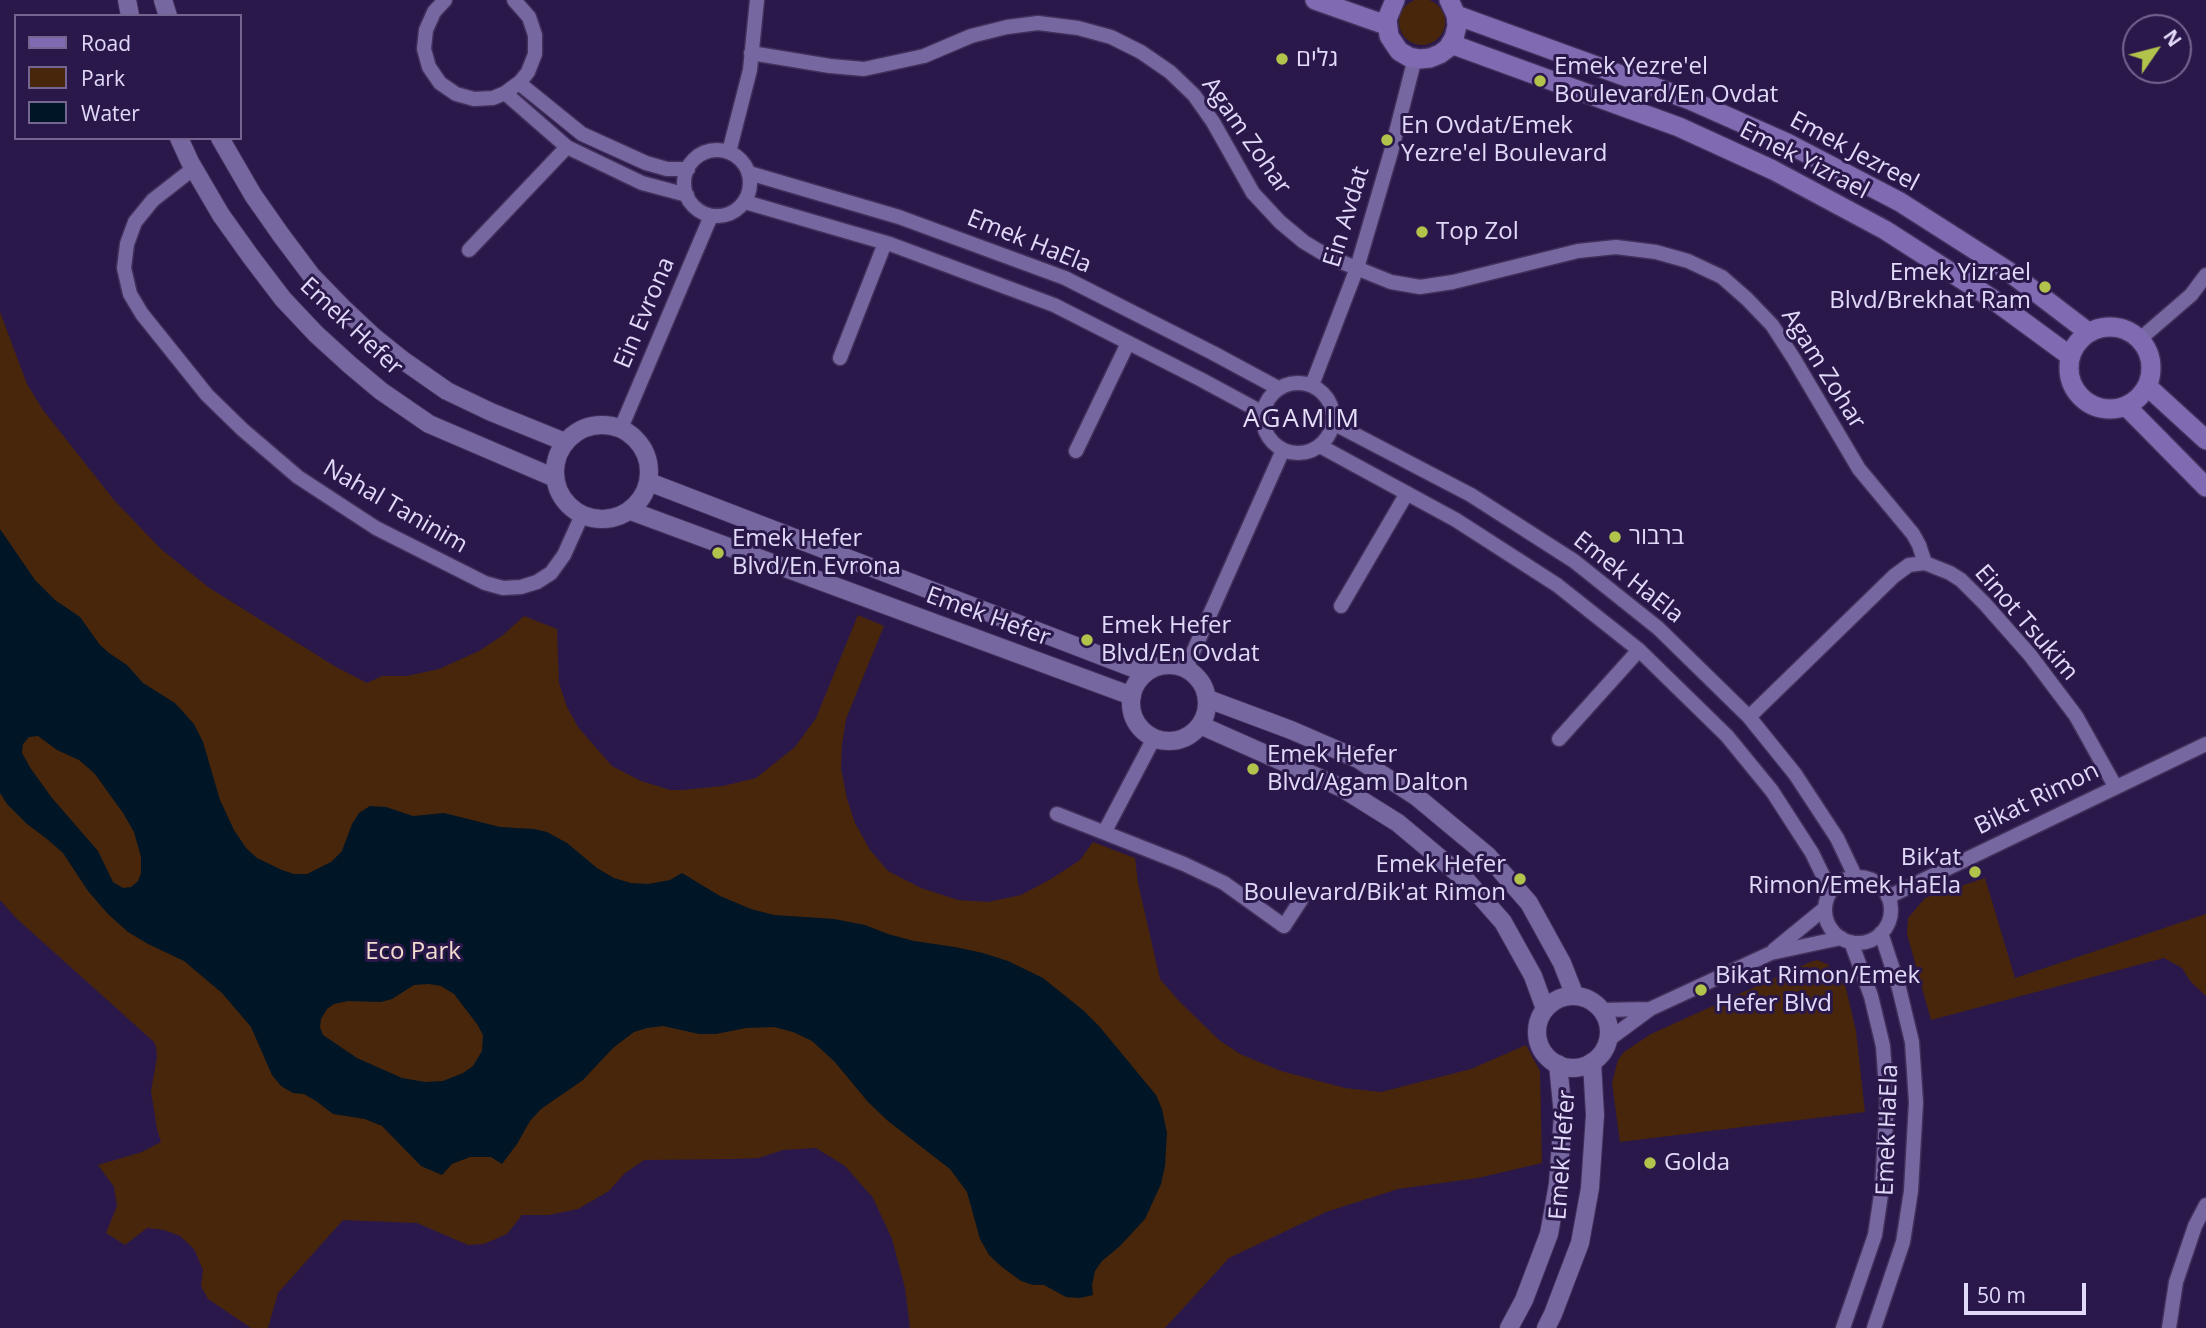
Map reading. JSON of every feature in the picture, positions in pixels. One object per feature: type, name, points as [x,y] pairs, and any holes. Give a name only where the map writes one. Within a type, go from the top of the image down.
[{"type":"main road","points":[[1315,0],[1387,25]]},
{"type":"main road","points":[[1395,0],[1388,13],[1389,37],[1404,54],[1415,58],[1435,57],[1451,44],[1458,26],[1452,7]]},
{"type":"main road","name":"Emek Jezreel","points":[[1452,7],[1690,100],[1787,144],[1900,202],[2008,271],[2088,332]]},
{"type":"main road","name":"Emek Yizrael","points":[[1451,44],[1679,127],[1773,170],[1885,230],[1991,298],[2070,356]]},
{"type":"main road","points":[[2110,326],[2131,332],[2140,339],[2151,361],[2151,374],[2147,386],[2138,398],[2115,409],[2103,409],[2082,399],[2070,379],[2068,368],[2077,342],[2088,332],[2110,326]]},
{"type":"main road","points":[[2147,386],[2206,440]]},
{"type":"main road","points":[[2126,406],[2206,486]]},
{"type":"street","points":[[445,0],[434,12],[426,30],[424,49],[429,67],[440,83],[456,94],[474,99],[493,98],[505,93],[528,72],[535,54],[535,35],[529,17],[514,0]]},
{"type":"street","points":[[729,152],[750,70],[757,0]]},
{"type":"street","name":"Agam Zohar","points":[[751,53],[864,69],[924,56],[971,36],[1007,27],[1038,23],[1078,28],[1111,37],[1142,52],[1170,72],[1194,94],[1253,193],[1280,222],[1304,242],[1329,257],[1391,282],[1420,287],[1466,279],[1578,251],[1616,247],[1656,251],[1688,261],[1722,277],[1772,325],[1859,469],[1913,534],[1925,563]]},
{"type":"street","name":"Ein Avdat","points":[[1312,385],[1357,268],[1415,58]]},
{"type":"street","points":[[519,83],[582,134],[646,163],[667,169],[688,169]]},
{"type":"street","points":[[505,93],[567,147],[642,183],[687,195]]},
{"type":"street","name":"Emek Hefer","points":[[180,140],[221,215],[283,299],[350,365],[381,391],[429,424],[555,478]]},
{"type":"street","name":"Emek Hefer","points":[[221,140],[253,195],[311,275],[374,337],[447,391],[565,442]]},
{"type":"street","points":[[470,250],[567,147]]},
{"type":"street","points":[[719,150],[729,152],[741,160],[749,173],[749,193],[745,202],[730,214],[711,216],[695,207],[687,195],[684,184],[688,169],[699,155],[719,150]]},
{"type":"street","name":"Nahal Taninim","points":[[194,169],[153,200],[135,222],[127,244],[124,268],[130,294],[142,314],[207,395],[243,430],[298,477],[376,528],[485,583],[503,588],[521,587],[537,582],[551,573],[564,555],[582,515]]},
{"type":"street","name":"Emek HaEla","points":[[749,173],[899,216],[1065,278],[1278,388]]},
{"type":"street","name":"Emek HaEla","points":[[745,202],[885,243],[1054,305],[1263,413]]},
{"type":"street","name":"Ein Evrona","points":[[621,428],[711,216]]},
{"type":"street","points":[[840,358],[885,243]]},
{"type":"street","points":[[2140,339],[2191,295],[2206,275]]},
{"type":"street","points":[[1076,451],[1128,344]]},
{"type":"street","points":[[1298,382],[1312,385],[1322,391],[1333,411],[1329,435],[1320,446],[1303,453],[1283,450],[1269,439],[1265,431],[1263,413],[1270,395],[1278,388],[1298,382]]},
{"type":"street","name":"Emek HaEla","points":[[1333,423],[1471,495],[1574,561],[1658,628],[1749,716],[1795,774],[1837,838],[1855,876]]},
{"type":"street","points":[[609,425],[621,428],[635,437],[644,450],[649,466],[649,482],[639,503],[620,517],[607,520],[582,515],[569,506],[559,494],[555,478],[558,453],[574,433],[585,427],[609,425]]},
{"type":"street","name":"Emek HaEla","points":[[1320,446],[1456,520],[1557,585],[1639,650],[1727,736],[1764,782],[1812,853],[1830,890]]},
{"type":"street","points":[[1186,668],[1283,450]]},
{"type":"street","name":"Emek Hefer","points":[[649,482],[1146,673]]},
{"type":"street","points":[[1342,606],[1407,493]]},
{"type":"street","name":"Emek Hefer","points":[[631,510],[1132,696]]},
{"type":"street","points":[[1749,716],[1894,576],[1909,565],[1925,563]]},
{"type":"street","name":"Einot Tsukim","points":[[1925,563],[1961,580],[2030,655],[2076,716],[2115,786]]},
{"type":"street","points":[[1559,739],[1639,650]]},
{"type":"street","points":[[1165,665],[1186,668],[1202,682],[1208,699],[1207,711],[1193,733],[1174,741],[1154,738],[1139,725],[1134,716],[1132,696],[1135,687],[1146,673],[1155,667],[1165,665]]},
{"type":"street","points":[[1208,699],[1291,730],[1358,760],[1417,797],[1488,856],[1529,903],[1562,963],[1575,996]]},
{"type":"street","points":[[1200,725],[1342,788],[1398,823],[1465,880],[1503,922],[1533,976],[1545,1009]]},
{"type":"street","points":[[1105,831],[1154,738]]},
{"type":"street","name":"Bikat Rimon","points":[[1888,897],[2206,744]]},
{"type":"street","points":[[1057,814],[1105,831],[1224,883],[1284,926],[1301,900]]},
{"type":"street","points":[[1771,953],[1846,940],[1867,942],[1881,933],[1890,916],[1888,897],[1884,889],[1871,879],[1855,876],[1845,878],[1830,890],[1824,909],[1827,923],[1836,935],[1846,940]]},
{"type":"street","points":[[1608,1040],[1650,1009],[1771,953],[1824,909]]},
{"type":"street","name":"Emek HaEla","points":[[1874,1328],[1903,1242],[1911,1191],[1916,1102],[1912,1042],[1899,988],[1881,933]]},
{"type":"street","name":"Emek HaEla","points":[[1843,1328],[1875,1235],[1882,1188],[1887,1102],[1883,1046],[1871,996],[1846,940]]},
{"type":"street","points":[[1575,996],[1585,998],[1601,1010],[1607,1019],[1608,1040],[1605,1049],[1592,1062],[1569,1068],[1549,1058],[1538,1040],[1540,1018],[1545,1009],[1563,997],[1575,996]]},
{"type":"street","points":[[1601,1010],[1650,1009]]},
{"type":"street","name":"Emek Hefer","points":[[1546,1328],[1580,1243],[1590,1188],[1595,1115],[1592,1062]]},
{"type":"street","name":"Emek Hefer","points":[[1509,1328],[1524,1300],[1549,1234],[1558,1184],[1563,1115],[1558,1064]]},
{"type":"street","points":[[2169,1328],[2176,1282],[2195,1226],[2206,1205]]},
{"type":"green space","points":[[1422,-1],[1439,5],[1445,22],[1439,39],[1422,45],[1405,39],[1399,22],[1405,5]]},
{"type":"green space","name":"Eco Park","points":[[0,312],[27,384],[43,410],[114,500],[161,549],[208,587],[336,667],[367,683],[382,676],[407,676],[439,669],[479,651],[503,635],[524,616],[557,629],[559,683],[567,707],[578,727],[612,766],[641,781],[670,790],[683,790],[723,786],[756,778],[795,747],[816,718],[858,615],[884,626],[846,719],[841,768],[855,823],[870,850],[888,871],[921,888],[958,900],[988,902],[1021,895],[1051,879],[1080,860],[1093,842],[1135,858],[1138,883],[1160,979],[1219,1040],[1240,1054],[1281,1071],[1345,1088],[1381,1092],[1471,1069],[1526,1045],[1540,1071],[1542,1163],[1478,1178],[1398,1189],[1326,1212],[1229,1258],[1165,1328],[910,1328],[905,1288],[892,1239],[873,1198],[845,1166],[816,1148],[783,1150],[759,1158],[644,1160],[624,1174],[609,1191],[578,1209],[549,1215],[522,1215],[507,1234],[484,1244],[468,1245],[417,1223],[343,1220],[278,1293],[268,1328],[251,1328],[208,1299],[201,1286],[203,1270],[194,1249],[180,1236],[147,1228],[125,1245],[106,1233],[117,1206],[114,1187],[98,1165],[142,1152],[161,1142],[151,1091],[157,1057],[156,1047],[154,1042],[16,918],[0,900]]},
{"type":"green space","points":[[1985,878],[2015,978],[2206,914],[2206,996],[2191,982],[2182,968],[2164,958],[1931,1020],[1907,934],[1908,918],[1925,898]]},
{"type":"green space","points":[[1817,960],[1827,964],[1845,984],[1856,1031],[1865,1112],[1620,1142],[1612,1083],[1618,1060],[1624,1052],[1651,1034]]},
{"type":"water","points":[[0,529],[35,580],[55,600],[80,617],[100,645],[127,665],[143,683],[175,703],[194,724],[203,742],[220,800],[234,830],[246,848],[257,858],[294,874],[307,874],[331,862],[342,851],[352,824],[359,813],[370,806],[386,807],[413,816],[444,813],[500,827],[547,832],[567,843],[597,868],[614,878],[631,883],[648,884],[670,880],[682,873],[720,896],[751,909],[774,915],[834,919],[865,925],[914,941],[955,947],[1008,961],[1043,978],[1084,1011],[1156,1095],[1167,1133],[1161,1184],[1145,1219],[1095,1271],[1093,1295],[1066,1297],[1044,1285],[1021,1281],[989,1255],[980,1239],[967,1192],[950,1169],[888,1121],[868,1102],[834,1061],[812,1041],[774,1027],[699,1034],[663,1026],[634,1032],[613,1048],[583,1080],[541,1109],[502,1164],[491,1157],[470,1157],[452,1164],[442,1175],[421,1166],[382,1126],[365,1119],[333,1114],[304,1094],[293,1093],[281,1086],[272,1075],[251,1027],[222,993],[184,961],[128,932],[108,914],[88,891],[63,853],[27,824],[0,793]],"holes":[[[38,736],[57,750],[79,760],[95,774],[123,813],[134,832],[141,857],[141,873],[138,881],[131,887],[123,888],[113,882],[98,851],[31,769],[22,753],[23,744],[29,737]],[[414,985],[441,986],[454,994],[483,1035],[482,1051],[473,1066],[463,1073],[443,1081],[425,1082],[402,1078],[357,1058],[323,1035],[321,1019],[334,1004],[348,1001],[381,1002],[392,999]]]},
{"type":"place","name":"גלים","points":[[1282,59]]},
{"type":"place","name":"Emek Yezre'el Boulevard/En Ovdat","points":[[1540,81]]},
{"type":"place","name":"En Ovdat/Emek Yezre'el Boulevard","points":[[1387,140]]},
{"type":"place","name":"Top Zol","points":[[1422,232]]},
{"type":"place","name":"Emek Yizrael Blvd/Brekhat Ram","points":[[2045,287]]},
{"type":"place","name":"ברבור","points":[[1615,537]]},
{"type":"place","name":"Emek Hefer Blvd/En Evrona","points":[[718,553]]},
{"type":"place","name":"Emek Hefer Blvd/En Ovdat","points":[[1087,640]]},
{"type":"place","name":"Emek Hefer Blvd/Agam Dalton","points":[[1253,769]]},
{"type":"place","name":"Bik’at Rimon/Emek HaEla","points":[[1975,872]]},
{"type":"place","name":"Emek Hefer Boulevard/Bik'at Rimon","points":[[1520,879]]},
{"type":"place","name":"Bikat Rimon/Emek Hefer Blvd","points":[[1701,990]]},
{"type":"place","name":"Golda","points":[[1650,1163]]},
{"type":"district","name":"AGAMIM","points":[[1302,420]]}]
